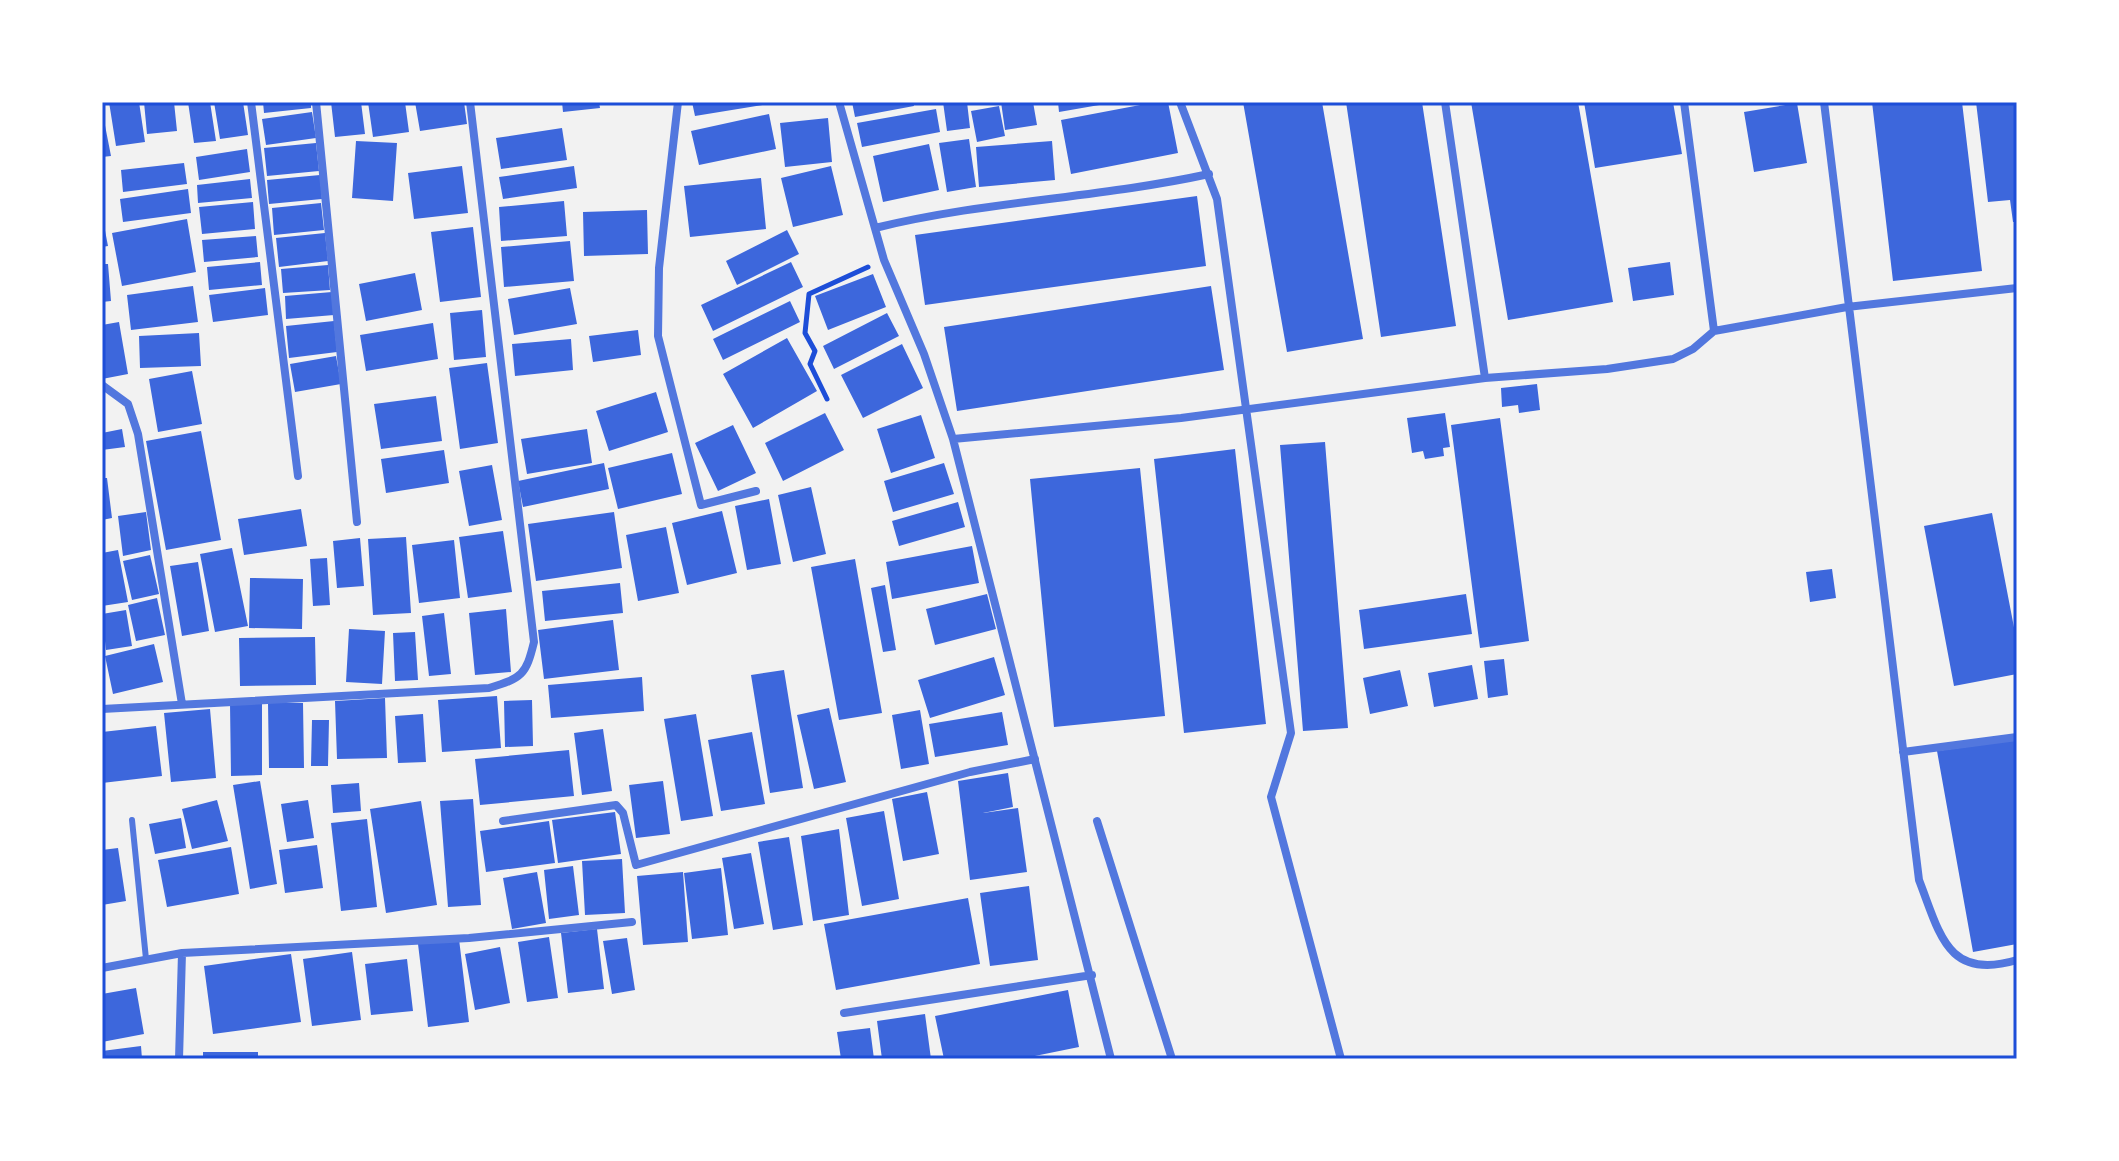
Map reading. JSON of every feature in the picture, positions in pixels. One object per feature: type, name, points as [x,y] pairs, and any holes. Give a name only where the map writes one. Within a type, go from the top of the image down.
[{"type":"street","points":[[251,102],[298,476]]},
{"type":"street","points":[[316,102],[357,522]]},
{"type":"street","points":[[102,709],[489,688],[516,680],[527,668],[534,642],[470,102]]},
{"type":"street","points":[[678,102],[659,268],[658,336],[701,505],[756,491]]},
{"type":"street","points":[[839,102],[884,260],[924,354],[953,439],[1111,1059]]},
{"type":"street","points":[[1180,102],[1217,199],[1291,733],[1271,797],[1341,1059]]},
{"type":"street","points":[[1445,102],[1485,378]]},
{"type":"street","points":[[1684,102],[1714,331]]},
{"type":"street","points":[[1824,102],[1919,880],[1944,944],[1962,961],[1990,968],[2017,960]]},
{"type":"street","points":[[875,228],[915,219],[1140,189],[1209,174]]},
{"type":"street","points":[[953,439],[1248,409],[1485,378],[1607,369],[1673,359],[1693,349],[1714,331],[1847,307],[2017,288]]},
{"type":"street","points":[[102,385],[128,404],[138,434],[182,704]]},
{"type":"street","points":[[1903,752],[2017,737]]},
{"type":"street","points":[[503,821],[616,805],[623,813],[636,865],[970,772],[1035,759]]},
{"type":"street","points":[[1097,821],[1172,1059]]},
{"type":"street","points":[[102,968],[182,953],[469,938],[632,922]]},
{"type":"street","points":[[179,1059],[182,953]]},
{"type":"street","points":[[844,1013],[1092,975]]},
{"type":"lane","points":[[132,820],[146,959]]},
{"type":"path","points":[[827,399],[810,364],[815,351],[805,333],[809,294],[884,260]]},
{"type":"building","points":[[109,102],[139,102],[145,142],[116,146]]},
{"type":"building","points":[[144,102],[174,102],[177,131],[147,134]]},
{"type":"building","points":[[188,102],[210,102],[216,141],[194,143]]},
{"type":"building","points":[[214,102],[243,102],[248,135],[220,139]]},
{"type":"building","points":[[263,102],[311,102],[311,108],[264,113]]},
{"type":"building","points":[[331,102],[361,102],[365,134],[335,137]]},
{"type":"building","points":[[368,102],[405,102],[409,132],[373,137]]},
{"type":"building","points":[[415,102],[464,102],[467,124],[420,131]]},
{"type":"building","points":[[562,102],[599,102],[600,108],[563,112]]},
{"type":"building","points":[[692,102],[767,102],[768,104],[695,116]]},
{"type":"building","points":[[852,102],[913,102],[914,106],[855,117]]},
{"type":"building","points":[[943,102],[967,102],[970,128],[947,131]]},
{"type":"building","points":[[1001,102],[1033,102],[1037,125],[1005,130]]},
{"type":"building","points":[[1058,102],[1104,102],[1105,104],[1059,112]]},
{"type":"building","points":[[1168,102],[1178,153],[1071,174],[1061,120]]},
{"type":"building","points":[[1243,102],[1322,102],[1363,339],[1287,352]]},
{"type":"building","points":[[1346,102],[1422,102],[1456,326],[1381,337]]},
{"type":"building","points":[[1471,102],[1578,102],[1613,302],[1508,320]]},
{"type":"building","points":[[1584,102],[1673,102],[1682,154],[1595,168]]},
{"type":"building","points":[[1872,102],[1962,102],[1982,271],[1893,281]]},
{"type":"building","points":[[1976,102],[2017,102],[2017,222],[2013,222],[2010,200],[1988,202]]},
{"type":"building","points":[[1797,103],[1807,163],[1754,172],[1744,112]]},
{"type":"building","points":[[999,106],[1005,136],[977,142],[971,111]]},
{"type":"building","points":[[936,109],[940,132],[862,147],[857,123]]},
{"type":"building","points":[[102,110],[111,156],[102,157]]},
{"type":"building","points":[[312,112],[316,138],[266,145],[262,119]]},
{"type":"building","points":[[769,114],[776,149],[699,165],[691,131]]},
{"type":"building","points":[[828,118],[832,162],[785,167],[780,123]]},
{"type":"building","points":[[562,128],[567,160],[501,169],[496,138]]},
{"type":"building","points":[[969,139],[976,187],[947,192],[939,143]]},
{"type":"building","points":[[356,141],[397,143],[393,201],[352,198]]},
{"type":"building","points":[[1052,141],[1055,180],[979,187],[976,147]]},
{"type":"building","points":[[316,143],[319,171],[267,176],[264,148]]},
{"type":"building","points":[[929,144],[939,190],[883,202],[873,156]]},
{"type":"building","points":[[247,149],[250,172],[199,180],[196,157]]},
{"type":"building","points":[[184,163],[187,184],[123,192],[121,170]]},
{"type":"building","points":[[462,166],[468,213],[414,219],[408,173]]},
{"type":"building","points":[[574,166],[577,188],[503,199],[499,177]]},
{"type":"building","points":[[831,166],[843,215],[793,227],[781,178]]},
{"type":"building","points":[[320,175],[322,199],[269,204],[267,180]]},
{"type":"building","points":[[761,178],[766,229],[690,237],[684,186]]},
{"type":"building","points":[[250,179],[252,198],[198,203],[197,185]]},
{"type":"building","points":[[188,189],[191,213],[123,222],[120,199]]},
{"type":"building","points":[[1197,196],[1206,266],[925,305],[915,235]]},
{"type":"building","points":[[564,201],[567,236],[501,241],[499,207]]},
{"type":"building","points":[[253,202],[255,229],[202,234],[199,207]]},
{"type":"building","points":[[321,203],[324,230],[274,235],[272,208]]},
{"type":"building","points":[[647,210],[648,254],[584,256],[583,212]]},
{"type":"building","points":[[102,215],[108,246],[102,247]]},
{"type":"building","points":[[187,219],[196,272],[122,286],[112,233]]},
{"type":"building","points":[[473,227],[481,297],[440,302],[431,232]]},
{"type":"building","points":[[787,230],[799,254],[737,285],[726,261]]},
{"type":"building","points":[[325,233],[328,261],[279,267],[276,238]]},
{"type":"building","points":[[256,236],[258,257],[204,262],[202,240]]},
{"type":"building","points":[[570,241],[574,281],[504,287],[501,247]]},
{"type":"building","points":[[260,262],[262,285],[209,290],[207,267]]},
{"type":"building","points":[[791,262],[803,287],[713,331],[701,305]]},
{"type":"building","points":[[1670,262],[1674,295],[1633,301],[1628,268]]},
{"type":"building","points":[[102,264],[108,264],[111,301],[102,302]]},
{"type":"building","points":[[328,265],[330,290],[283,293],[281,269]]},
{"type":"building","points":[[415,273],[422,310],[366,321],[359,284]]},
{"type":"building","points":[[873,274],[886,307],[828,330],[815,296]]},
{"type":"building","points":[[193,286],[198,322],[131,330],[127,295]]},
{"type":"building","points":[[1211,286],[1224,370],[957,411],[944,327]]},
{"type":"building","points":[[265,288],[268,315],[213,322],[209,295]]},
{"type":"building","points":[[570,288],[577,324],[514,335],[508,299]]},
{"type":"building","points":[[332,292],[334,315],[286,319],[285,296]]},
{"type":"building","points":[[790,301],[800,322],[723,360],[713,339]]},
{"type":"building","points":[[482,310],[486,357],[454,360],[450,313]]},
{"type":"building","points":[[887,313],[899,336],[834,369],[823,346]]},
{"type":"building","points":[[334,321],[337,352],[289,358],[286,326]]},
{"type":"building","points":[[119,322],[128,374],[102,379],[102,325]]},
{"type":"building","points":[[433,323],[438,359],[366,371],[360,335]]},
{"type":"building","points":[[638,330],[641,355],[593,362],[589,336]]},
{"type":"building","points":[[199,333],[201,366],[140,368],[139,336]]},
{"type":"building","points":[[787,338],[817,391],[753,428],[723,374]]},
{"type":"building","points":[[571,339],[573,370],[515,376],[512,344]]},
{"type":"building","points":[[902,344],[923,388],[863,418],[841,375]]},
{"type":"building","points":[[336,356],[341,384],[295,392],[290,364]]},
{"type":"building","points":[[487,363],[498,443],[460,449],[449,368]]},
{"type":"building","points":[[192,371],[202,424],[158,432],[149,379]]},
{"type":"building","points":[[1537,384],[1540,410],[1519,413],[1518,405],[1502,407],[1501,388]]},
{"type":"building","points":[[656,392],[668,432],[609,451],[596,411]]},
{"type":"building","points":[[436,396],[442,441],[381,449],[374,404]]},
{"type":"building","points":[[825,413],[844,450],[783,481],[765,443]]},
{"type":"building","points":[[1445,413],[1450,447],[1443,448],[1444,456],[1425,459],[1423,451],[1412,453],[1407,418]]},
{"type":"building","points":[[921,415],[935,458],[891,473],[877,429]]},
{"type":"building","points":[[1500,418],[1529,641],[1480,648],[1451,425]]},
{"type":"building","points":[[733,425],[756,473],[718,491],[695,443]]},
{"type":"building","points":[[122,429],[125,447],[102,450],[102,433]]},
{"type":"building","points":[[587,429],[592,463],[527,474],[521,439]]},
{"type":"building","points":[[201,431],[221,540],[166,550],[146,441]]},
{"type":"building","points":[[1325,442],[1348,728],[1303,731],[1280,445]]},
{"type":"building","points":[[1235,449],[1266,724],[1184,733],[1154,459]]},
{"type":"building","points":[[444,450],[449,483],[386,493],[381,459]]},
{"type":"building","points":[[672,453],[682,494],[618,509],[608,468]]},
{"type":"building","points":[[604,463],[609,489],[523,507],[518,481]]},
{"type":"building","points":[[944,463],[954,494],[893,512],[884,481]]},
{"type":"building","points":[[492,465],[502,520],[469,526],[459,471]]},
{"type":"building","points":[[1140,468],[1165,716],[1054,727],[1030,479]]},
{"type":"building","points":[[102,478],[107,478],[112,518],[102,520]]},
{"type":"building","points":[[811,487],[826,554],[793,562],[778,495]]},
{"type":"building","points":[[769,499],[781,564],[747,570],[735,506]]},
{"type":"building","points":[[958,502],[965,527],[899,546],[892,521]]},
{"type":"building","points":[[301,509],[307,546],[244,555],[238,519]]},
{"type":"building","points":[[722,511],[737,573],[687,585],[672,523]]},
{"type":"building","points":[[146,512],[151,550],[123,556],[118,516]]},
{"type":"building","points":[[614,512],[622,568],[536,581],[528,524]]},
{"type":"building","points":[[1992,513],[2017,643],[2017,674],[1954,686],[1924,526]]},
{"type":"building","points":[[666,527],[679,593],[638,601],[626,535]]},
{"type":"building","points":[[503,531],[512,592],[468,598],[459,537]]},
{"type":"building","points":[[406,537],[411,613],[373,615],[368,539]]},
{"type":"building","points":[[360,538],[364,586],[337,588],[333,541]]},
{"type":"building","points":[[454,540],[460,598],[419,603],[412,545]]},
{"type":"building","points":[[972,546],[979,583],[892,599],[886,562]]},
{"type":"building","points":[[232,548],[248,626],[215,632],[200,554]]},
{"type":"building","points":[[118,550],[128,602],[102,606],[102,553]]},
{"type":"building","points":[[150,555],[159,594],[132,600],[123,561]]},
{"type":"building","points":[[327,558],[330,605],[313,606],[310,559]]},
{"type":"building","points":[[855,559],[882,713],[839,720],[811,567]]},
{"type":"building","points":[[198,562],[209,631],[182,636],[170,566]]},
{"type":"building","points":[[1832,569],[1836,598],[1810,602],[1806,572]]},
{"type":"building","points":[[250,578],[303,579],[302,629],[249,628]]},
{"type":"building","points":[[620,583],[623,613],[545,621],[542,591]]},
{"type":"building","points":[[885,585],[896,650],[883,652],[871,588]]},
{"type":"building","points":[[987,594],[996,629],[935,645],[926,609]]},
{"type":"building","points":[[1466,594],[1472,634],[1364,649],[1359,610]]},
{"type":"building","points":[[157,598],[165,635],[136,641],[128,605]]},
{"type":"building","points":[[506,609],[511,672],[475,675],[469,613]]},
{"type":"building","points":[[126,610],[132,646],[106,650],[102,614]]},
{"type":"building","points":[[444,613],[451,674],[429,676],[422,616]]},
{"type":"building","points":[[613,620],[619,670],[544,679],[538,630]]},
{"type":"building","points":[[349,629],[385,631],[382,684],[346,682]]},
{"type":"building","points":[[415,632],[418,680],[395,681],[393,633]]},
{"type":"building","points":[[315,637],[316,685],[240,686],[239,638]]},
{"type":"building","points":[[154,644],[163,682],[113,694],[105,656]]},
{"type":"building","points":[[994,657],[1005,695],[930,718],[918,680]]},
{"type":"building","points":[[1504,659],[1508,695],[1488,698],[1484,661]]},
{"type":"building","points":[[1472,665],[1478,699],[1434,707],[1428,673]]},
{"type":"building","points":[[784,670],[803,788],[770,793],[751,675]]},
{"type":"building","points":[[1400,670],[1408,706],[1370,714],[1363,678]]},
{"type":"building","points":[[642,677],[644,711],[551,718],[548,685]]},
{"type":"building","points":[[497,696],[501,748],[442,752],[438,700]]},
{"type":"building","points":[[385,698],[387,758],[337,759],[335,701]]},
{"type":"building","points":[[532,700],[533,746],[505,747],[504,701]]},
{"type":"building","points":[[268,703],[303,703],[304,768],[269,768]]},
{"type":"building","points":[[230,704],[262,704],[262,775],[231,776]]},
{"type":"building","points":[[829,708],[846,782],[814,789],[797,715]]},
{"type":"building","points":[[210,709],[216,778],[171,782],[164,713]]},
{"type":"building","points":[[920,710],[929,764],[901,769],[892,715]]},
{"type":"building","points":[[1002,712],[1008,745],[935,757],[929,724]]},
{"type":"building","points":[[423,714],[426,762],[398,763],[395,716]]},
{"type":"building","points":[[696,714],[713,816],[681,821],[664,719]]},
{"type":"building","points":[[312,720],[329,720],[328,766],[311,766]]},
{"type":"building","points":[[156,726],[162,776],[102,783],[102,732]]},
{"type":"building","points":[[603,729],[612,791],[582,795],[574,733]]},
{"type":"building","points":[[752,732],[765,804],[721,811],[708,740]]},
{"type":"building","points":[[2017,740],[2017,944],[1973,952],[1937,751]]},
{"type":"building","points":[[569,750],[574,796],[480,805],[475,759]]},
{"type":"building","points":[[1008,773],[1013,807],[983,813],[1018,808],[1027,872],[970,880],[958,781]]},
{"type":"building","points":[[260,781],[277,884],[250,889],[233,785]]},
{"type":"building","points":[[663,781],[670,834],[636,838],[629,785]]},
{"type":"building","points":[[359,783],[361,811],[333,813],[331,785]]},
{"type":"building","points":[[927,792],[939,854],[903,861],[892,799]]},
{"type":"building","points":[[473,799],[481,905],[448,907],[440,801]]},
{"type":"building","points":[[217,800],[228,841],[192,849],[182,809]]},
{"type":"building","points":[[308,800],[314,838],[287,842],[281,804]]},
{"type":"building","points":[[421,801],[437,905],[386,913],[370,809]]},
{"type":"building","points":[[884,811],[899,899],[862,906],[846,818]]},
{"type":"building","points":[[615,812],[621,854],[558,863],[552,820]]},
{"type":"building","points":[[181,818],[186,848],[155,854],[149,824]]},
{"type":"building","points":[[367,819],[377,907],[341,911],[331,823]]},
{"type":"building","points":[[549,821],[555,863],[486,872],[480,831]]},
{"type":"building","points":[[839,829],[849,915],[813,921],[801,836]]},
{"type":"building","points":[[789,837],[803,925],[773,930],[758,842]]},
{"type":"building","points":[[317,845],[323,888],[285,893],[279,850]]},
{"type":"building","points":[[231,847],[239,894],[167,907],[158,860]]},
{"type":"building","points":[[118,848],[126,901],[102,905],[102,850]]},
{"type":"building","points":[[751,853],[764,924],[734,929],[722,858]]},
{"type":"building","points":[[622,859],[625,913],[585,915],[582,861]]},
{"type":"building","points":[[573,866],[579,915],[549,919],[544,870]]},
{"type":"building","points":[[721,868],[728,935],[692,939],[684,873]]},
{"type":"building","points":[[537,872],[546,923],[512,929],[503,878]]},
{"type":"building","points":[[683,872],[688,942],[643,945],[637,876]]},
{"type":"building","points":[[1029,886],[1038,960],[990,966],[980,893]]},
{"type":"building","points":[[968,898],[980,964],[836,990],[824,924]]},
{"type":"building","points":[[597,929],[604,989],[568,993],[561,933]]},
{"type":"building","points":[[549,937],[558,998],[527,1002],[518,942]]},
{"type":"building","points":[[627,938],[635,990],[612,994],[603,941]]},
{"type":"building","points":[[459,939],[469,1022],[428,1027],[418,944]]},
{"type":"building","points":[[500,947],[510,1003],[475,1010],[465,954]]},
{"type":"building","points":[[352,952],[361,1020],[312,1026],[303,959]]},
{"type":"building","points":[[291,954],[301,1022],[213,1034],[204,966]]},
{"type":"building","points":[[407,959],[413,1011],[371,1015],[365,964]]},
{"type":"building","points":[[136,988],[144,1034],[102,1042],[102,994]]},
{"type":"building","points":[[1068,990],[1079,1047],[1020,1059],[944,1059],[935,1016]]},
{"type":"building","points":[[925,1014],[931,1059],[882,1059],[877,1021]]},
{"type":"building","points":[[870,1028],[874,1059],[841,1059],[837,1032]]},
{"type":"building","points":[[141,1046],[142,1059],[102,1059],[102,1051]]},
{"type":"building","points":[[203,1052],[258,1052],[258,1059],[203,1059]]}]
